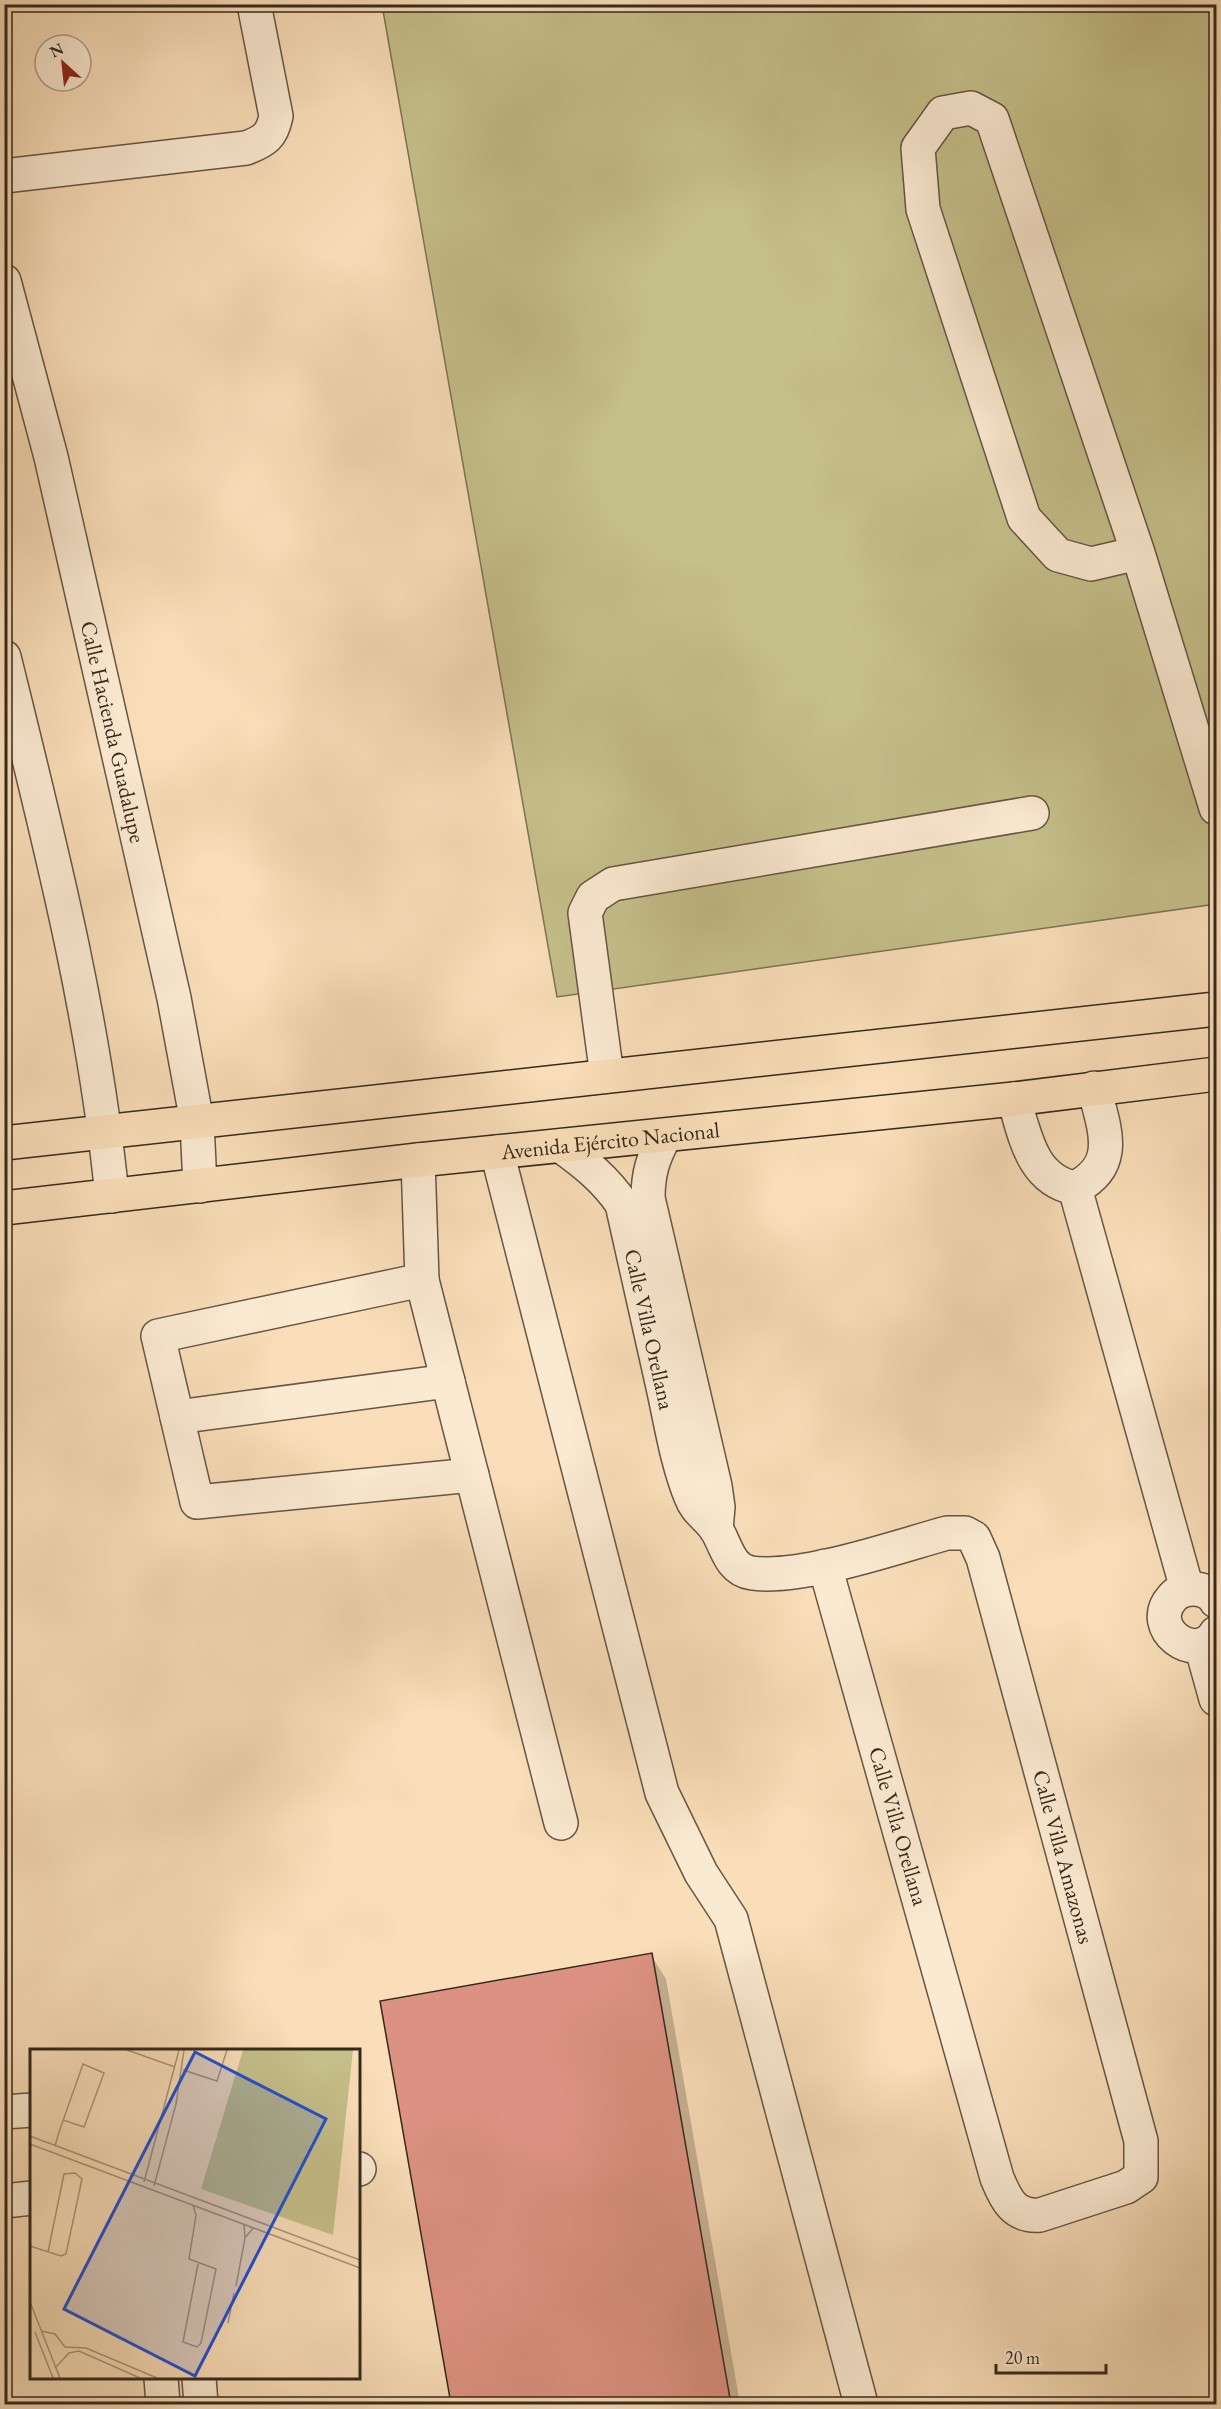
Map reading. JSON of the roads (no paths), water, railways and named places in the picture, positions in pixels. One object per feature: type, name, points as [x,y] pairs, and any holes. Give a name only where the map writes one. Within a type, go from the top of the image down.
[{"type":"main road","points":[[4,1143],[1216,1009]]},
{"type":"main road","name":"Avenida Ejército Nacional","points":[[4,1208],[418,1160],[1014,1099],[1216,1074]]},
{"type":"street","points":[[4,176],[246,147],[265,140],[273,130],[276,116],[254,4]]},
{"type":"street","points":[[1138,553],[1091,564],[1058,555],[1024,518],[923,209],[918,148],[943,113],[971,108],[992,118],[1138,553],[1216,808]]},
{"type":"street","name":"Calle Hacienda Guadalupe","points":[[4,281],[54,468],[174,998],[197,1122],[200,1186]]},
{"type":"street","points":[[4,657],[90,1026],[106,1131],[112,1196]]},
{"type":"street","points":[[607,1076],[585,913],[593,897],[613,884],[1032,813]]},
{"type":"street","points":[[1075,1188],[1097,1173],[1104,1163],[1105,1132],[1094,1088]]},
{"type":"street","points":[[1014,1099],[1034,1159],[1054,1182],[1075,1188]]},
{"type":"street","name":"Calle Villa Orellana","points":[[665,1136],[653,1157],[648,1176],[635,1201],[685,1425],[691,1497],[700,1513],[716,1530],[724,1550],[736,1564],[749,1573],[782,1573],[825,1566],[998,2178],[1006,2199],[1017,2211]]},
{"type":"street","name":"Calle Villa Orellana","points":[[561,1146],[592,1169],[613,1189],[635,1201]]},
{"type":"street","points":[[497,1152],[662,1793],[701,1873],[731,1919],[861,2404]]},
{"type":"street","points":[[418,1160],[422,1280],[561,1822]]},
{"type":"street","points":[[1075,1188],[1187,1589]]},
{"type":"street","points":[[422,1280],[158,1336],[197,1502],[472,1475]]},
{"type":"street","points":[[177,1417],[448,1381]]},
{"type":"street","name":"Calle Villa Amazonas","points":[[825,1566],[947,1533],[965,1533],[974,1538],[983,1558],[1141,2141],[1141,2177],[1126,2187],[1040,2215],[1029,2216],[1017,2211]]},
{"type":"street","points":[[1216,1600],[1202,1589],[1187,1589],[1176,1594],[1168,1602],[1164,1613],[1165,1625],[1170,1635],[1179,1643],[1190,1646],[1209,1639],[1216,1699]]},
{"type":"street","points":[[4,2112],[30,2110]]},
{"type":"street","points":[[4,2201],[30,2198]]},
{"type":"street","points":[[161,2379],[163,2404]]},
{"type":"street","points":[[199,2379],[201,2404]]}]
